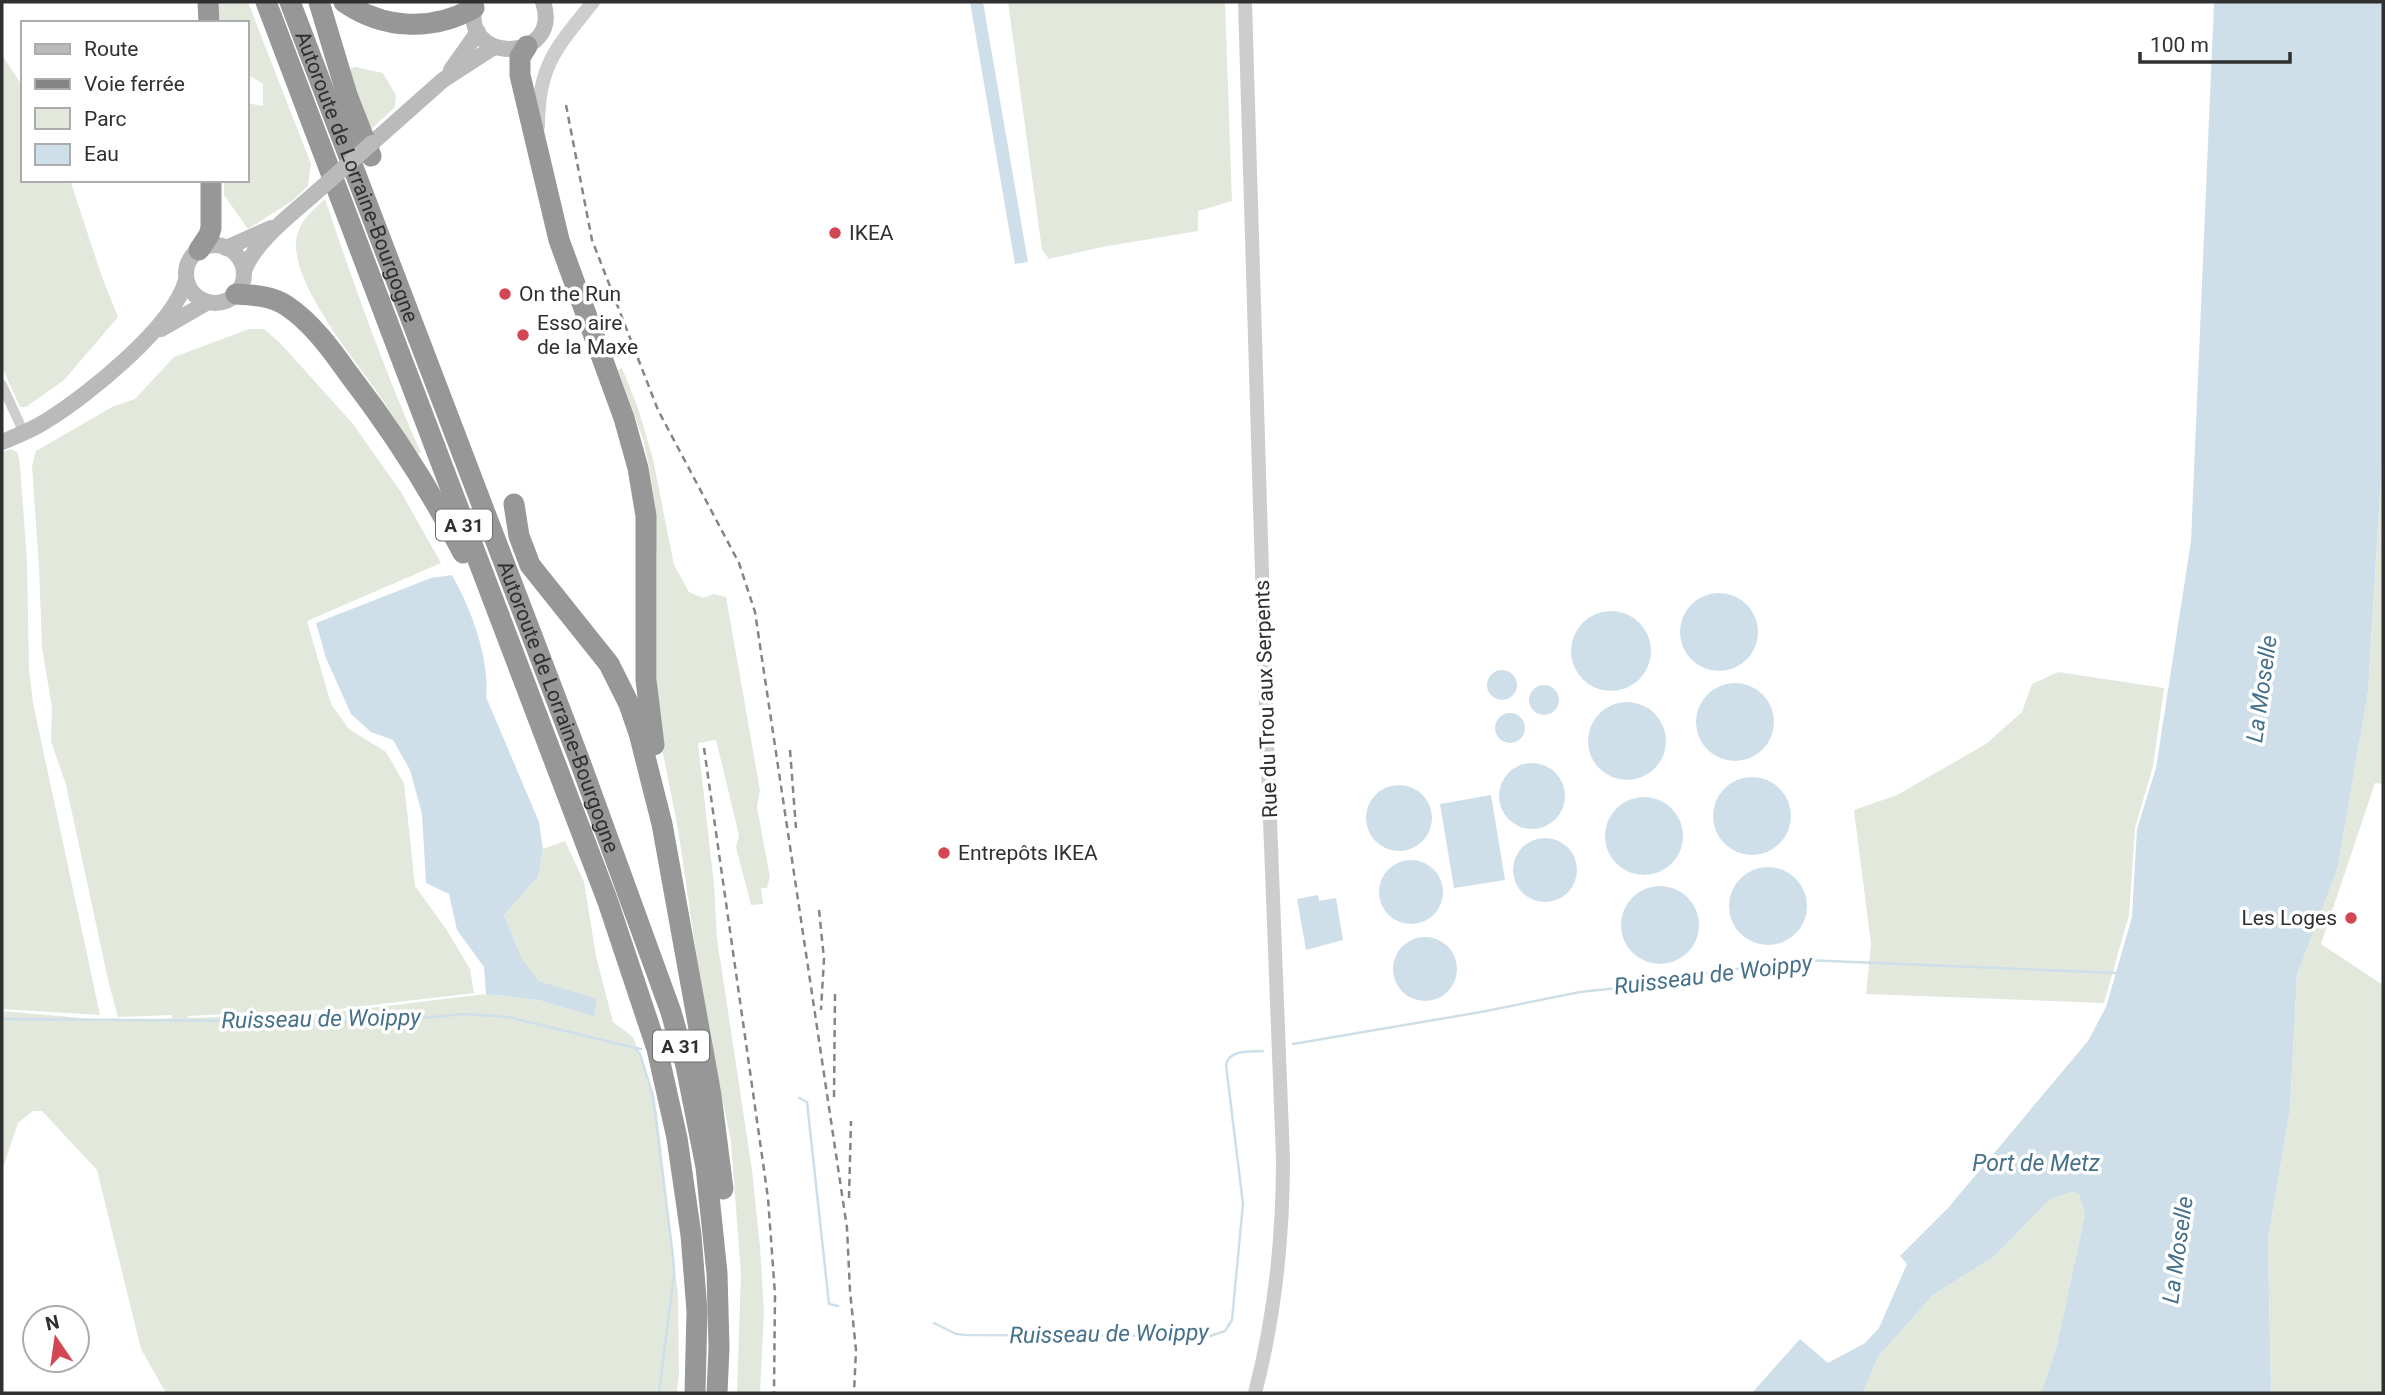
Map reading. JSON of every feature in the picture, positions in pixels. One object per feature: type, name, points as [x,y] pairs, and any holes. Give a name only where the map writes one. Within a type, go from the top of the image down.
[{"type":"highway","points":[[208,2],[209,21]]},
{"type":"highway","name":"Autoroute de Lorraine-Bourgogne","points":[[266,2],[608,902],[657,1049],[677,1138],[691,1235],[697,1311],[695,1393]]},
{"type":"highway","name":"Autoroute de Lorraine-Bourgogne","points":[[290,2],[579,759],[671,1012],[686,1066],[706,1167],[717,1273],[717,1393]]},
{"type":"highway","points":[[319,2],[347,95],[372,149]]},
{"type":"highway","points":[[344,2],[371,18],[407,24],[445,20],[475,5]]},
{"type":"highway","points":[[527,46],[520,57],[520,75],[567,266],[624,418],[638,468],[646,516],[646,680],[662,824]]},
{"type":"highway","points":[[199,250],[211,228],[211,182]]},
{"type":"highway","points":[[236,294],[277,300],[312,327],[379,413],[437,503],[477,585],[492,597]]},
{"type":"highway","points":[[514,504],[519,536],[530,565],[594,642],[615,674],[637,726],[662,824],[711,1095],[726,1214],[726,1316],[719,1348]]},
{"type":"main road","points":[[475,5],[474,16],[478,32],[494,47],[505,50],[527,46],[541,33],[548,6]]},
{"type":"main road","points":[[2,442],[24,433],[66,407],[150,336],[208,302],[228,300],[236,294],[241,287],[248,260],[280,224],[372,149],[443,80],[478,32]]},
{"type":"main road","points":[[443,80],[494,47]]},
{"type":"main road","points":[[150,336],[183,291],[188,263],[199,250],[208,246],[226,247],[280,224]]},
{"type":"main road","points":[[226,247],[235,253],[244,271]]},
{"type":"main road","points":[[186,280],[194,294],[208,302]]},
{"type":"street","points":[[538,145],[539,102],[548,62],[593,2]]},
{"type":"street","name":"Rue du Trou aux Serpents","points":[[1245,2],[1266,733],[1283,1146],[1277,1281],[1264,1359],[1255,1393]]},
{"type":"street","points":[[2,385],[24,433]]},
{"type":"green space","points":[[218,2],[248,2],[311,164],[308,186],[292,201],[248,229],[224,195],[224,182],[248,182],[248,103],[263,106],[263,84],[248,75],[248,21],[220,21]]},
{"type":"green space","points":[[1008,2],[1225,2],[1232,201],[1198,211],[1198,231],[1049,259],[1042,250]]},
{"type":"green space","points":[[2,55],[21,84],[21,182],[71,182],[118,317],[64,380],[26,407],[20,407],[2,367]]},
{"type":"green space","points":[[351,68],[383,73],[396,95],[395,107],[368,132],[350,85]]},
{"type":"green space","points":[[325,199],[370,327],[421,453],[414,454],[384,402],[326,320],[301,272],[296,250],[298,232],[306,218]]},
{"type":"green space","points":[[249,329],[264,329],[281,344],[353,424],[401,492],[441,563],[307,621],[331,704],[349,729],[386,752],[404,783],[415,886],[470,969],[474,993],[339,1009],[187,1016],[328,1013],[486,994],[538,1000],[563,1007],[566,990],[539,981],[522,959],[504,915],[538,877],[543,849],[565,841],[584,882],[596,956],[613,1022],[633,1037],[649,1080],[657,1113],[678,1294],[677,1393],[166,1393],[141,1349],[97,1170],[42,1111],[33,1111],[18,1123],[2,1171],[2,1011],[116,1021],[173,1018],[171,1015],[118,1017],[109,984],[66,785],[51,741],[52,708],[42,647],[32,466],[36,451],[112,407],[135,399],[174,357]]},
{"type":"green space","points":[[622,368],[638,408],[653,459],[674,565],[689,592],[703,598],[714,594],[726,597],[760,790],[757,807],[770,877],[767,888],[761,888],[763,904],[751,905],[736,847],[739,835],[716,740],[698,743],[714,884],[717,939],[752,1170],[760,1247],[764,1311],[760,1393],[737,1393],[741,1274],[731,1142],[704,1006],[678,829],[661,744],[657,697],[657,558],[654,501],[643,439],[618,370]]},
{"type":"green space","points":[[2383,446],[2383,784],[2375,783],[2321,944],[2383,985],[2383,1393],[2271,1393],[2268,1240],[2290,1109],[2297,975],[2338,867],[2368,691]]},
{"type":"green space","points":[[11,449],[18,453],[20,466],[27,561],[29,669],[33,703],[100,1015],[2,1009],[2,452]]},
{"type":"green space","points":[[2058,672],[2164,688],[2153,766],[2135,828],[2129,915],[2104,1003],[1866,994],[1871,944],[1854,810],[1897,795],[1986,744],[2022,712],[2032,684]]},
{"type":"green space","points":[[2072,1192],[2079,1194],[2085,1214],[2057,1345],[2041,1393],[1863,1393],[1878,1357],[1933,1295],[1995,1256],[2050,1199]]},
{"type":"water","points":[[970,2],[983,2],[1028,262],[1015,264]]},
{"type":"water","points":[[2214,2],[2383,2],[2383,446],[2368,691],[2338,867],[2297,975],[2290,1109],[2268,1240],[2271,1393],[2041,1393],[2057,1345],[2085,1214],[2079,1194],[2072,1192],[2050,1199],[1995,1256],[1933,1295],[1878,1357],[1863,1393],[1752,1393],[1800,1339],[1828,1363],[1865,1343],[1879,1328],[1907,1264],[1900,1256],[1948,1208],[2088,1041],[2106,1007],[2132,917],[2137,829],[2156,768],[2191,541]]},
{"type":"water","points":[[452,575],[478,634],[485,666],[486,697],[539,822],[543,849],[538,877],[504,915],[522,959],[539,981],[597,999],[594,1016],[538,1000],[486,994],[484,967],[457,930],[449,894],[426,883],[422,814],[410,770],[393,740],[371,732],[351,714],[326,658],[316,623],[431,578]]},
{"type":"water","points":[[1711,593],[1727,593],[1741,599],[1752,610],[1758,624],[1758,640],[1752,654],[1741,665],[1727,671],[1711,671],[1697,665],[1686,654],[1680,640],[1680,624],[1686,610],[1697,599]]},
{"type":"water","points":[[1611,611],[1626,614],[1639,623],[1648,636],[1651,651],[1648,666],[1639,679],[1626,688],[1611,691],[1596,688],[1583,679],[1574,666],[1571,651],[1574,636],[1583,623],[1596,614]]},
{"type":"water","points":[[1502,670],[1513,674],[1517,685],[1513,696],[1502,700],[1491,696],[1487,685],[1491,674]]},
{"type":"water","points":[[1727,683],[1743,683],[1757,689],[1768,700],[1774,714],[1774,730],[1768,744],[1757,755],[1743,761],[1727,761],[1713,755],[1702,744],[1696,730],[1696,714],[1702,700],[1713,689]]},
{"type":"water","points":[[1544,685],[1555,689],[1559,700],[1555,711],[1544,715],[1533,711],[1529,700],[1533,689]]},
{"type":"water","points":[[1619,702],[1635,702],[1649,708],[1660,719],[1666,733],[1666,749],[1660,763],[1649,774],[1635,780],[1619,780],[1605,774],[1594,763],[1588,749],[1588,733],[1594,719],[1605,708]]},
{"type":"water","points":[[1510,713],[1521,717],[1525,728],[1521,739],[1510,743],[1499,739],[1495,728],[1499,717]]},
{"type":"water","points":[[1532,763],[1555,773],[1565,796],[1555,819],[1532,829],[1509,819],[1499,796],[1509,773]]},
{"type":"water","points":[[1744,777],[1760,777],[1774,783],[1785,794],[1791,808],[1791,824],[1785,838],[1774,849],[1760,855],[1744,855],[1730,849],[1719,838],[1713,824],[1713,808],[1719,794],[1730,783]]},
{"type":"water","points":[[1399,785],[1422,795],[1432,818],[1422,841],[1399,851],[1376,841],[1366,818],[1376,795]]},
{"type":"water","points":[[1491,795],[1505,880],[1454,888],[1440,804]]},
{"type":"water","points":[[1636,797],[1652,797],[1666,803],[1677,814],[1683,828],[1683,844],[1677,858],[1666,869],[1652,875],[1636,875],[1622,869],[1611,858],[1605,844],[1605,828],[1611,814],[1622,803]]},
{"type":"water","points":[[1545,838],[1557,840],[1568,847],[1575,858],[1575,882],[1568,893],[1557,900],[1545,902],[1533,900],[1522,893],[1515,882],[1513,870],[1515,858],[1522,847],[1533,840]]},
{"type":"water","points":[[1405,860],[1417,860],[1434,869],[1441,880],[1441,904],[1434,915],[1417,924],[1405,924],[1393,919],[1384,910],[1379,898],[1379,886],[1384,874],[1393,865]]},
{"type":"water","points":[[1760,867],[1776,867],[1790,873],[1801,884],[1807,898],[1807,914],[1801,928],[1790,939],[1776,945],[1760,945],[1746,939],[1735,928],[1729,914],[1729,898],[1735,884],[1746,873]]},
{"type":"water","points":[[1652,886],[1668,886],[1682,892],[1693,903],[1699,917],[1699,933],[1693,947],[1682,958],[1668,964],[1652,964],[1638,958],[1627,947],[1621,933],[1621,917],[1627,903],[1638,892]]},
{"type":"water","points":[[1318,895],[1319,901],[1336,898],[1343,940],[1306,950],[1297,899]]},
{"type":"water","points":[[1425,937],[1437,939],[1448,946],[1455,957],[1455,981],[1448,992],[1437,999],[1425,1001],[1413,999],[1402,992],[1395,981],[1393,969],[1395,957],[1402,946],[1413,939]]},
{"type":"waterway","name":"Ruisseau de Woippy","points":[[1293,1044],[1580,992],[1805,960],[2118,973]]},
{"type":"waterway","name":"Ruisseau de Woippy","points":[[2,1019],[383,1022],[464,1014],[508,1017],[635,1048]]},
{"type":"waterway","points":[[641,1049],[635,1048],[640,1054],[653,1096],[674,1274],[659,1393]]},
{"type":"waterway","name":"Ruisseau de Woippy","points":[[934,1323],[956,1334],[966,1335],[1210,1336],[1225,1331],[1232,1320],[1243,1204],[1226,1065],[1231,1056],[1236,1054],[1263,1051]]},
{"type":"waterway","name":"Ruisseau de Woippy","points":[[799,1098],[807,1102],[829,1304],[838,1306]]},
{"type":"railway","points":[[566,105],[592,240],[658,410],[739,563],[755,612],[847,1228],[856,1350],[854,1393]]},
{"type":"railway","points":[[704,748],[768,1198],[775,1294],[774,1393]]},
{"type":"railway","points":[[790,750],[796,828]]},
{"type":"railway","points":[[819,910],[824,959],[821,1010]]},
{"type":"railway","points":[[834,1097],[835,994]]},
{"type":"railway","points":[[849,1198],[851,1121]]},
{"type":"place","name":"IKEA","points":[[835,233]]},
{"type":"place","name":"On the Run","points":[[505,294]]},
{"type":"place","name":"Esso aire de la Maxe","points":[[523,335]]},
{"type":"place","name":"Entrepôts IKEA","points":[[944,853]]},
{"type":"place","name":"Les Loges","points":[[2351,918]]},
{"type":"water label","name":"La Moselle","points":[[2262,689]]},
{"type":"water label","name":"Port de Metz","points":[[2036,1163]]},
{"type":"water label","name":"La Moselle","points":[[2178,1250]]}]
